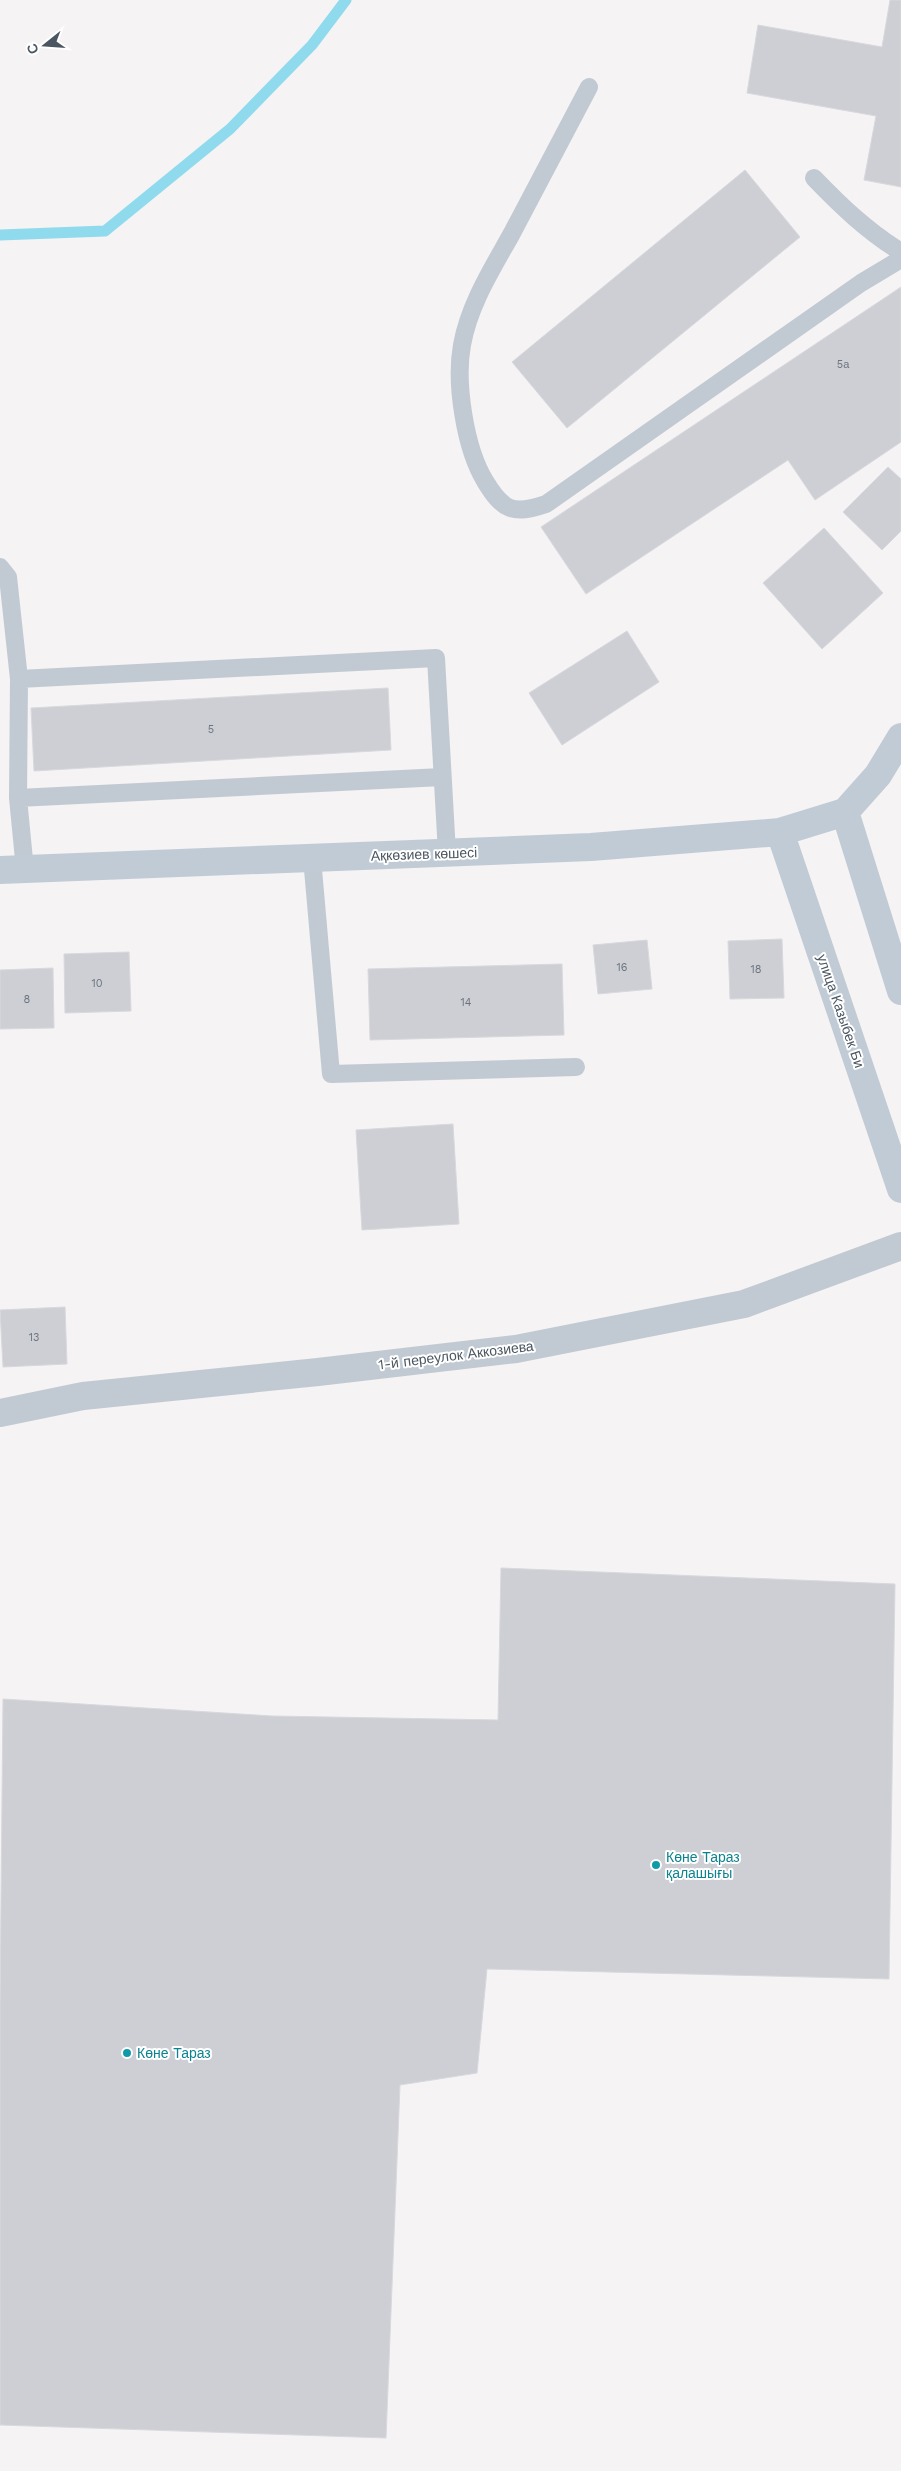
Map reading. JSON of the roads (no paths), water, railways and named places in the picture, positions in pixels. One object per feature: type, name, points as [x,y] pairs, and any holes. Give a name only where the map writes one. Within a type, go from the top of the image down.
[{"type":"main road","points":[[901,737],[878,775],[844,812],[901,991]]},
{"type":"main road","name":"Ақкөзиев көшесі","points":[[13,870],[591,847],[780,832],[844,812]]},
{"type":"main road","name":"улица Казыбек Би","points":[[780,832],[901,1189]]},
{"type":"street","name":"1-й переулок Аккозиева","points":[[0,1412],[83,1396],[318,1372],[516,1348],[744,1304],[901,1246]]},
{"type":"lane","points":[[589,87],[475,302],[462,345],[460,390],[469,438],[481,474],[496,499],[511,510],[527,511],[546,504],[861,283],[901,259]]},
{"type":"lane","points":[[814,178],[844,211],[878,238],[901,252]]},
{"type":"lane","points":[[0,567],[8,577],[19,679],[18,798],[13,870]]},
{"type":"lane","points":[[19,679],[436,658],[446,853]]},
{"type":"lane","points":[[18,798],[442,777]]},
{"type":"lane","points":[[312,858],[331,1074],[576,1067]]},
{"type":"waterway","points":[[0,235],[105,231],[230,129],[312,45],[346,0]]},
{"type":"place","name":"Көне Тараз қалашығы","points":[[656,1865]]},
{"type":"place","name":"Көне Тараз","points":[[127,2053]]}]
